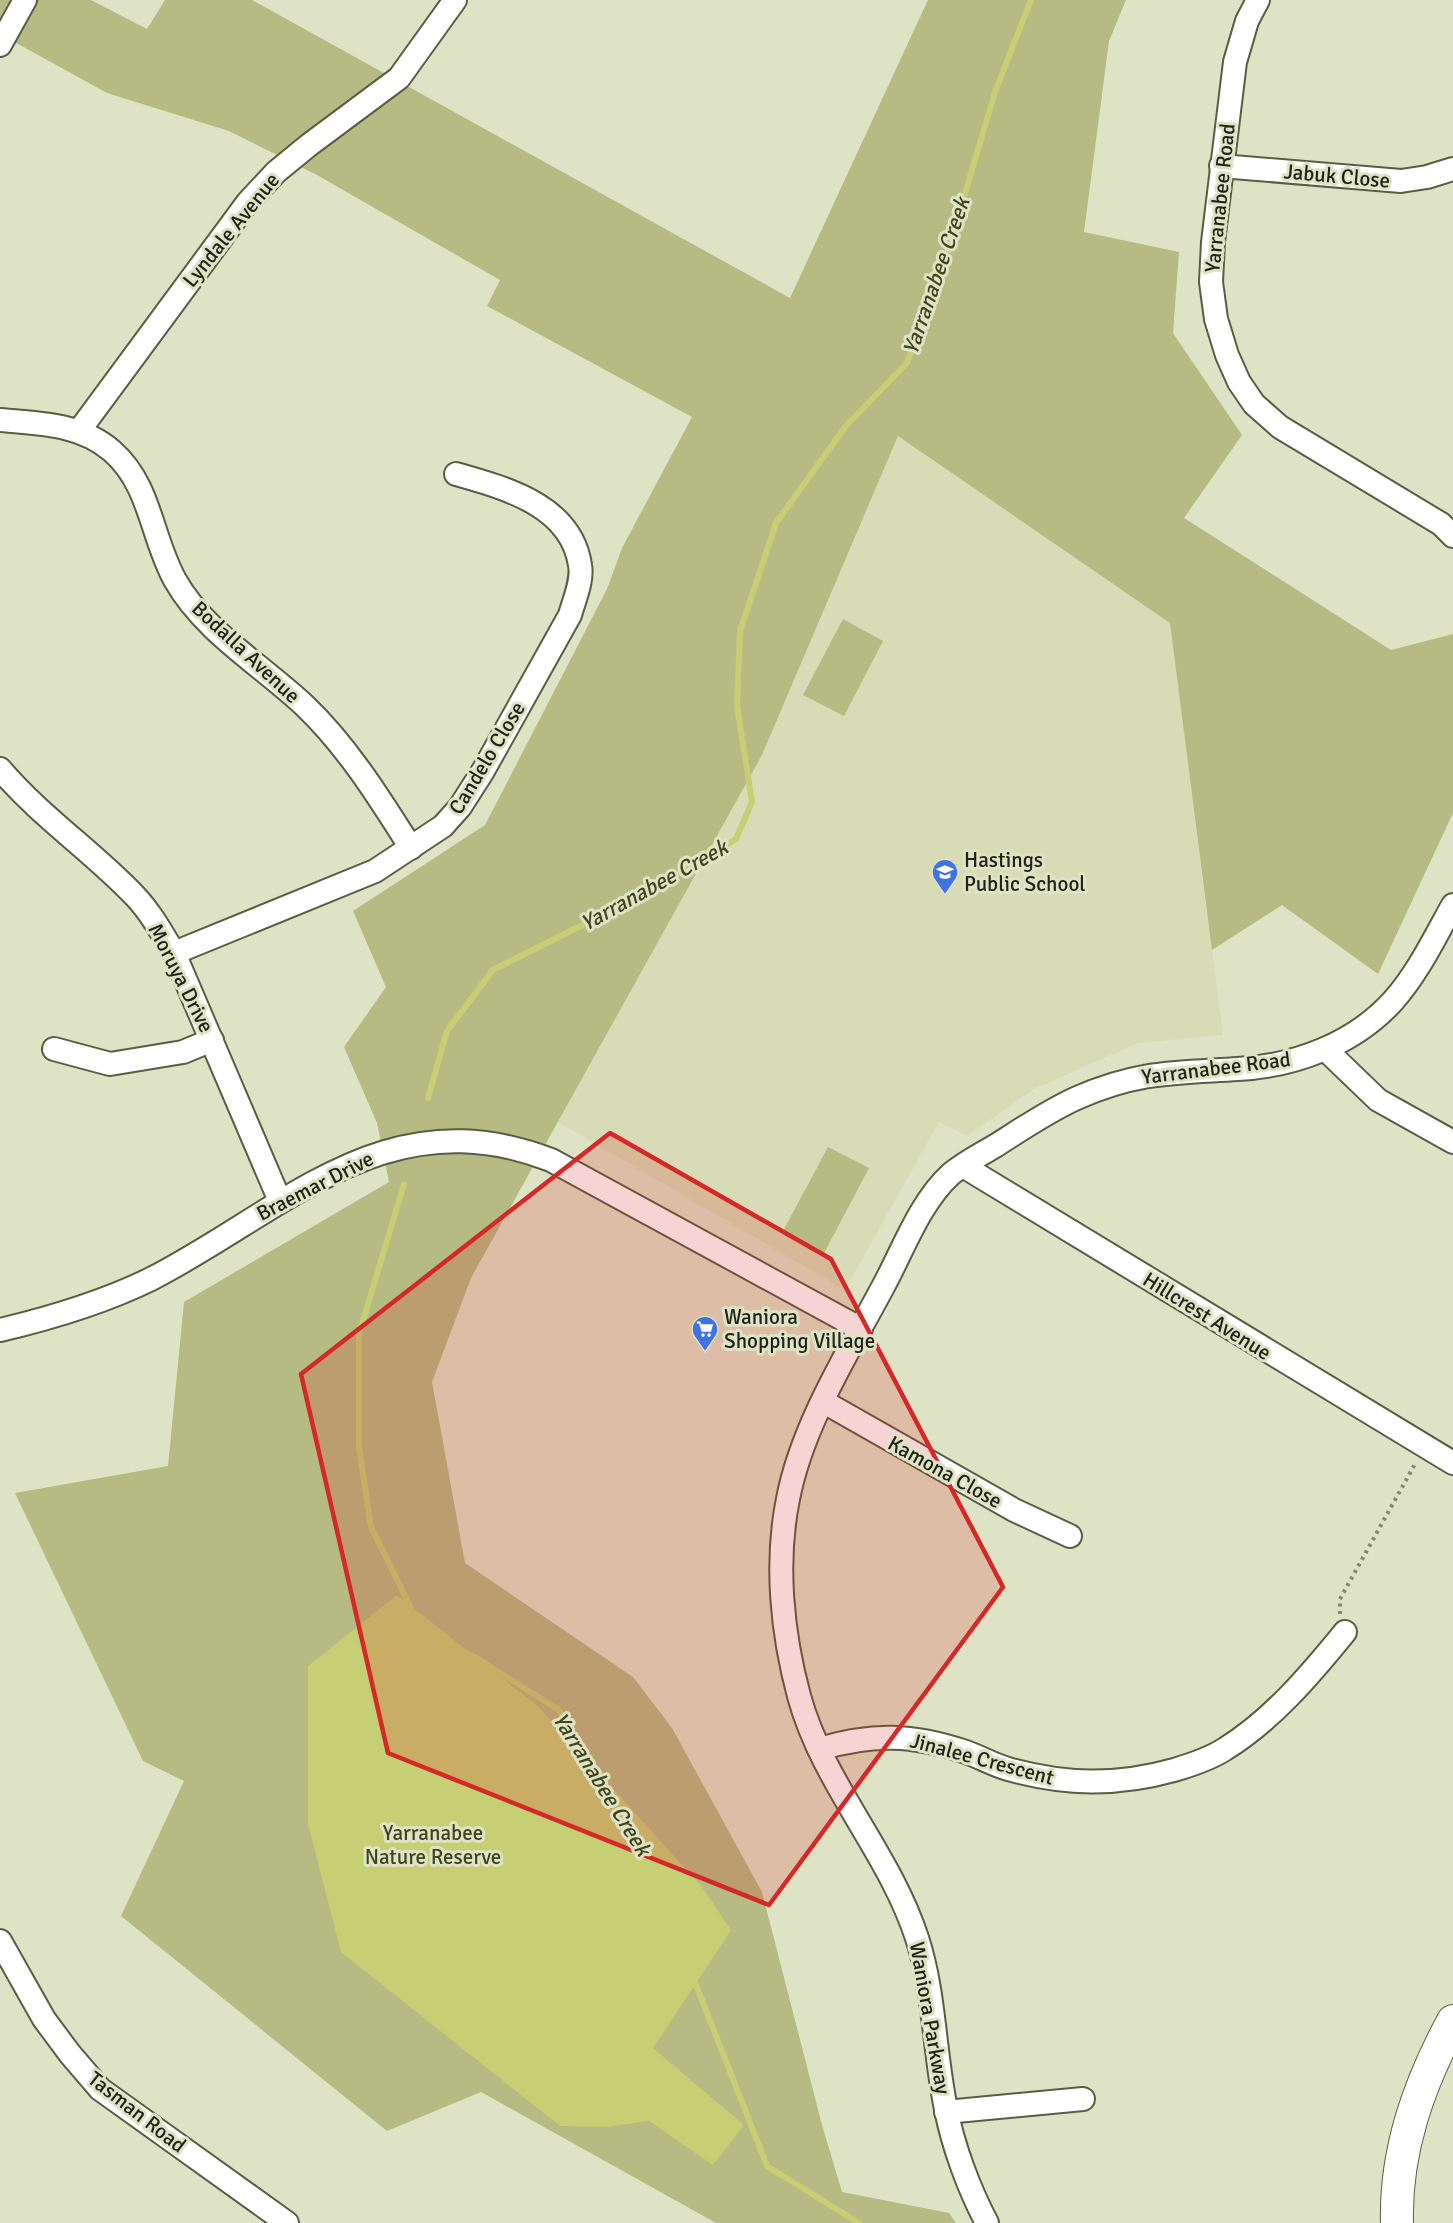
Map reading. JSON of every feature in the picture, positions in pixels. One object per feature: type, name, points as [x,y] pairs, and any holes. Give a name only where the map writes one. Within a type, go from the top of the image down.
[{"type":"main road","points":[[1397,2223],[1396,2188],[1409,2122],[1453,2021]]},
{"type":"street","points":[[0,45],[25,0]]},
{"type":"street","name":"Lyndale Avenue","points":[[79,431],[248,202],[276,172],[399,78],[454,0]]},
{"type":"street","name":"Yarranabee Road","points":[[1258,0],[1239,41],[1221,166],[1211,282],[1216,319],[1239,382],[1254,404],[1280,427],[1449,523]]},
{"type":"street","name":"Jabuk Close","points":[[1221,166],[1401,181],[1453,169]]},
{"type":"street","name":"Bodalla Avenue","points":[[0,420],[38,423],[79,431],[112,451],[129,469],[144,494],[163,553],[175,580],[190,601],[206,619],[299,700],[328,730],[411,848]]},
{"type":"street","name":"Candelo Close","points":[[174,953],[375,871],[444,826],[460,807],[570,615],[578,589],[581,566],[560,523],[541,506],[516,493],[456,474]]},
{"type":"street","name":"Moruya Drive","points":[[0,770],[23,796],[136,898],[158,926],[174,953],[280,1201]]},
{"type":"street","name":"Yarranabee Road","points":[[789,1655],[783,1606],[782,1539],[794,1476],[808,1434],[861,1329],[926,1207],[942,1184],[963,1166],[1042,1116],[1120,1081],[1157,1072],[1272,1065],[1325,1049],[1356,1033],[1394,999],[1416,970],[1453,905]]},
{"type":"street","points":[[54,1049],[110,1064],[183,1052],[212,1040]]},
{"type":"street","points":[[1325,1049],[1378,1100],[1453,1142]]},
{"type":"street","name":"Braemar Drive","points":[[0,1330],[40,1320],[150,1279],[280,1201],[362,1159],[390,1150],[454,1139],[517,1148],[551,1160],[861,1329]]},
{"type":"street","name":"Hillcrest Avenue","points":[[963,1166],[1453,1463]]},
{"type":"street","name":"Kamona Close","points":[[824,1402],[1014,1510],[1070,1536]]},
{"type":"street","name":"Jinalee Crescent","points":[[819,1749],[866,1738],[894,1736],[936,1742],[1005,1768],[1069,1781],[1113,1783],[1155,1775],[1194,1764],[1224,1750],[1302,1684],[1345,1632]]},
{"type":"street","name":"Waniora Parkway","points":[[789,1655],[807,1724],[900,1892],[918,1940],[928,1986],[946,2112],[987,2223]]},
{"type":"street","name":"Tasman Road","points":[[0,1941],[44,2019],[70,2054],[100,2088],[287,2223]]},
{"type":"street","points":[[946,2112],[1083,2099]]},
{"type":"path","points":[[1345,1632],[1340,1599],[1424,1446]]},
{"type":"highlighted area","points":[[610,1133],[831,1259],[1003,1587],[769,1905],[388,1753],[301,1374]]},
{"type":"shaded area","name":"Hastings Public School","points":[[898,436],[1170,623],[1223,1035],[1138,1043],[1034,1089],[967,1136],[939,1122],[845,1290],[558,1122],[762,755]]},
{"type":"green space","name":"Yarranabee Nature Reserve","points":[[0,0],[91,0],[147,29],[165,0],[252,0],[790,298],[928,0],[1126,0],[1109,41],[1084,232],[1179,252],[1173,333],[1242,435],[1184,518],[1391,650],[1453,634],[1453,813],[1378,974],[1282,905],[1212,950],[1170,623],[898,436],[762,755],[471,1278],[432,1382],[465,1563],[633,1677],[672,1728],[762,1892],[822,2125],[842,2192],[949,2213],[956,2223],[716,2223],[481,2092],[387,2131],[121,1916],[184,1781],[143,1761],[15,1493],[168,1466],[184,1302],[389,1182],[377,1123],[344,1047],[386,987],[353,911],[485,825],[607,589],[622,548],[692,417],[487,306],[500,280],[317,175],[229,131],[107,93],[0,34]]},
{"type":"green space","points":[[843,619],[883,641],[844,716],[803,695]]},
{"type":"green space","points":[[828,1147],[869,1168],[823,1255],[782,1233]]},
{"type":"water","points":[[397,1595],[539,1707],[702,1887],[731,1930],[653,2048],[744,2125],[713,2165],[649,2121],[606,2127],[560,2126],[341,1952],[308,1824],[308,1666]]},
{"type":"waterway","name":"Yarranabee Creek","points":[[428,1098],[447,1031],[493,970],[646,893],[736,839],[752,802],[737,706],[740,631],[776,523],[845,427],[907,363],[946,258],[995,92],[1031,0]]},
{"type":"waterway","name":"Yarranabee Creek","points":[[404,1184],[359,1334],[359,1447],[371,1527],[413,1612]]},
{"type":"waterway","name":"Yarranabee Creek","points":[[473,1656],[559,1710],[596,1772]]},
{"type":"waterway","name":"Yarranabee Creek","points":[[693,1977],[767,2166],[859,2223]]},
{"type":"place","name":"Hastings Public School","points":[[945,895]]},
{"type":"place","name":"Waniora Shopping Village","points":[[705,1352]]}]
